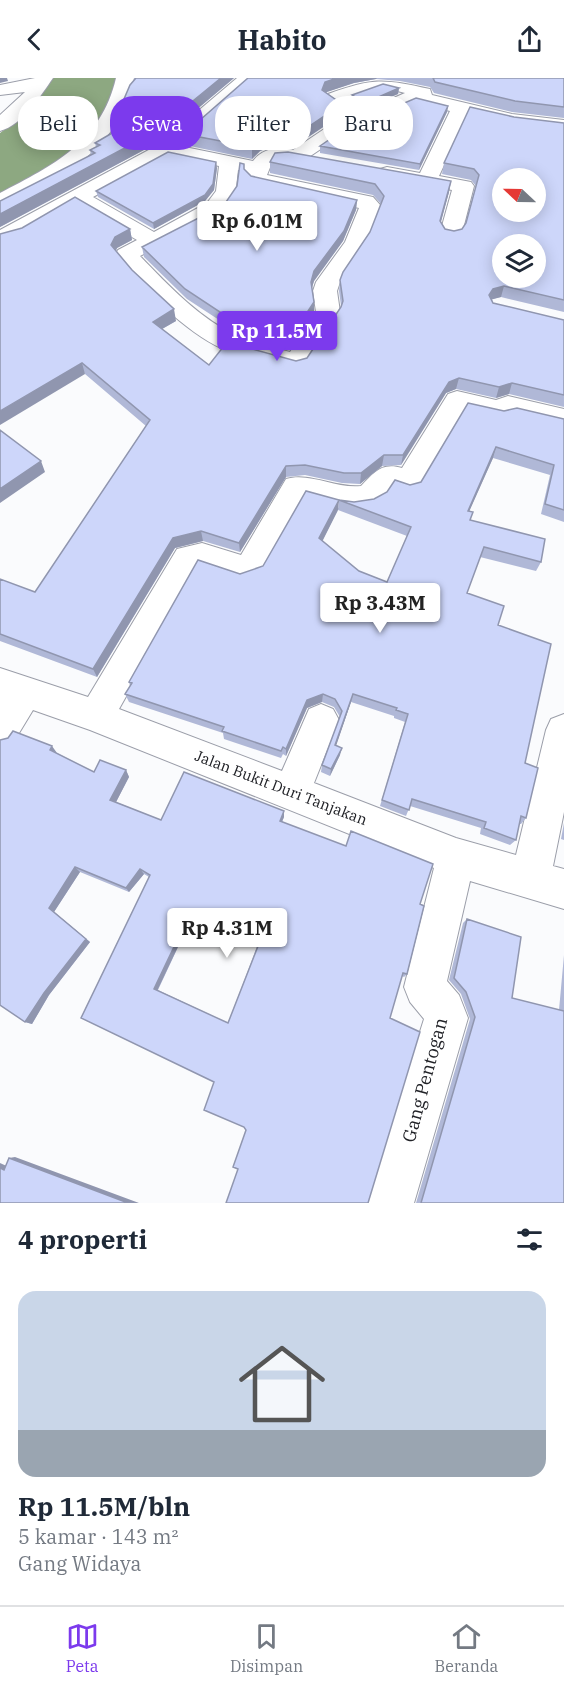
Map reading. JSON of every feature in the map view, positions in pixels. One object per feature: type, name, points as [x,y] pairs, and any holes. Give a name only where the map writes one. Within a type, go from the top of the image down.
[{"type":"street","points":[[0,201],[62,167],[86,150],[118,105],[125,78]]},
{"type":"street","points":[[203,115],[249,78]]},
{"type":"street","points":[[0,90],[43,81]]},
{"type":"street","points":[[0,125],[16,113],[43,81]]},
{"type":"street","points":[[340,96],[380,81],[397,83],[425,90],[461,107],[512,120],[564,126]]},
{"type":"street","points":[[411,96],[425,90]]},
{"type":"street","points":[[427,180],[461,107]]},
{"type":"street","points":[[296,157],[323,139]]},
{"type":"street","points":[[0,237],[16,232],[163,150]]},
{"type":"street","points":[[170,150],[230,162],[257,173],[365,202],[370,206],[356,242],[328,282],[325,291],[328,312],[326,317],[296,362],[223,339],[170,299],[126,255],[215,208],[223,201],[227,193],[230,162]]},
{"type":"street","points":[[257,173],[269,156],[277,152],[328,162]]},
{"type":"street","points":[[371,171],[464,186],[451,233]]},
{"type":"street","points":[[79,198],[154,241]]},
{"type":"street","points":[[96,716],[188,558],[202,555],[242,568],[252,564],[296,488],[337,498],[347,498],[374,494],[382,479],[390,476],[408,482],[457,400],[501,411],[508,405],[564,419]]},
{"type":"street","points":[[0,731],[12,687]]},
{"type":"street","name":"Jalan Bukit Duri Tanjakan","points":[[12,687],[96,716],[456,857],[547,884]]},
{"type":"street","points":[[292,792],[321,720]]},
{"type":"street","points":[[547,884],[564,730]]},
{"type":"street","name":"Gang Pentogan","points":[[390,1203],[446,1018],[444,1010],[425,987],[456,857]]},
{"type":"shaded area","points":[[52,78],[118,78],[98,128],[98,96],[38,96]]},
{"type":"shaded area","points":[[18,119],[18,150],[75,150],[60,165],[0,193],[0,133]]},
{"type":"building","points":[[136,78],[221,78],[199,96],[125,96]]},
{"type":"building","points":[[248,78],[337,78],[325,82],[322,90],[331,96],[323,96],[323,117],[311,125],[311,96],[227,96]]},
{"type":"building","points":[[433,78],[564,78],[564,107],[515,101],[435,82]]},
{"type":"building","points":[[383,84],[399,88],[381,96],[352,95]]},
{"type":"building","points":[[416,98],[448,106],[420,164],[342,150],[413,150],[413,99]]},
{"type":"building","points":[[215,107],[215,140],[203,138],[203,117]]},
{"type":"building","points":[[470,107],[514,117],[564,123],[564,300],[513,288],[546,288],[546,234],[492,234],[492,288],[497,288],[489,295],[493,303],[564,320],[564,395],[512,383],[499,387],[459,378],[449,382],[403,455],[384,455],[361,473],[344,473],[305,465],[286,466],[239,543],[201,531],[173,538],[93,669],[0,634],[0,579],[35,592],[150,420],[82,363],[0,411],[0,234],[22,228],[75,197],[130,229],[115,237],[111,245],[132,270],[174,309],[153,322],[209,365],[227,342],[296,361],[307,358],[341,307],[343,301],[340,280],[343,272],[370,232],[384,196],[375,184],[270,162],[275,153],[288,152],[451,181],[440,221],[445,229],[454,231],[462,229],[466,223],[479,175],[474,169],[444,163]]},
{"type":"building","points":[[110,134],[110,150],[121,150],[0,214],[0,201],[95,153],[90,150],[98,150],[100,145],[98,141]]},
{"type":"building","points":[[168,152],[216,162],[213,184],[205,195],[153,223],[96,191]]},
{"type":"building","points":[[240,163],[244,164],[244,169],[251,176],[357,200],[344,231],[314,271],[311,282],[314,302],[289,340],[241,326],[185,289],[142,247],[224,205],[237,186]]},
{"type":"building","points":[[468,403],[504,411],[517,408],[564,419],[564,510],[545,504],[554,465],[496,447],[468,511],[473,512],[470,520],[545,539],[541,562],[484,547],[467,593],[504,606],[498,625],[551,644],[525,763],[538,768],[526,818],[521,816],[516,840],[484,828],[486,822],[412,799],[409,810],[382,800],[408,714],[396,710],[397,708],[353,694],[335,745],[342,748],[331,769],[322,765],[342,711],[335,699],[323,694],[307,700],[286,749],[283,747],[281,751],[222,731],[224,727],[125,694],[132,683],[129,682],[198,560],[240,574],[263,566],[306,491],[354,502],[374,499],[387,492],[395,480],[410,485],[421,482]],"holes":[[[339,500],[411,527],[387,582],[359,571],[319,538]]]},
{"type":"building","points":[[0,430],[41,461],[0,489]]},
{"type":"building","points":[[13,731],[52,746],[50,750],[94,772],[100,760],[126,770],[110,800],[161,820],[184,772],[284,811],[280,821],[346,846],[351,831],[433,864],[420,904],[424,906],[407,974],[403,973],[390,1018],[420,1032],[368,1203],[226,1203],[238,1169],[233,1167],[246,1130],[244,1127],[204,1110],[214,1082],[81,1018],[150,875],[140,869],[126,888],[75,867],[49,908],[86,939],[44,993],[25,1022],[0,1005],[0,740],[8,738]],"holes":[[[191,911],[260,941],[228,1023],[154,989]]]},
{"type":"building","points":[[467,919],[521,937],[512,998],[564,1011],[564,1203],[421,1203],[475,1017],[466,992],[454,978]]},
{"type":"building","points":[[9,1158],[128,1203],[0,1203],[0,1168],[4,1170]]}]
